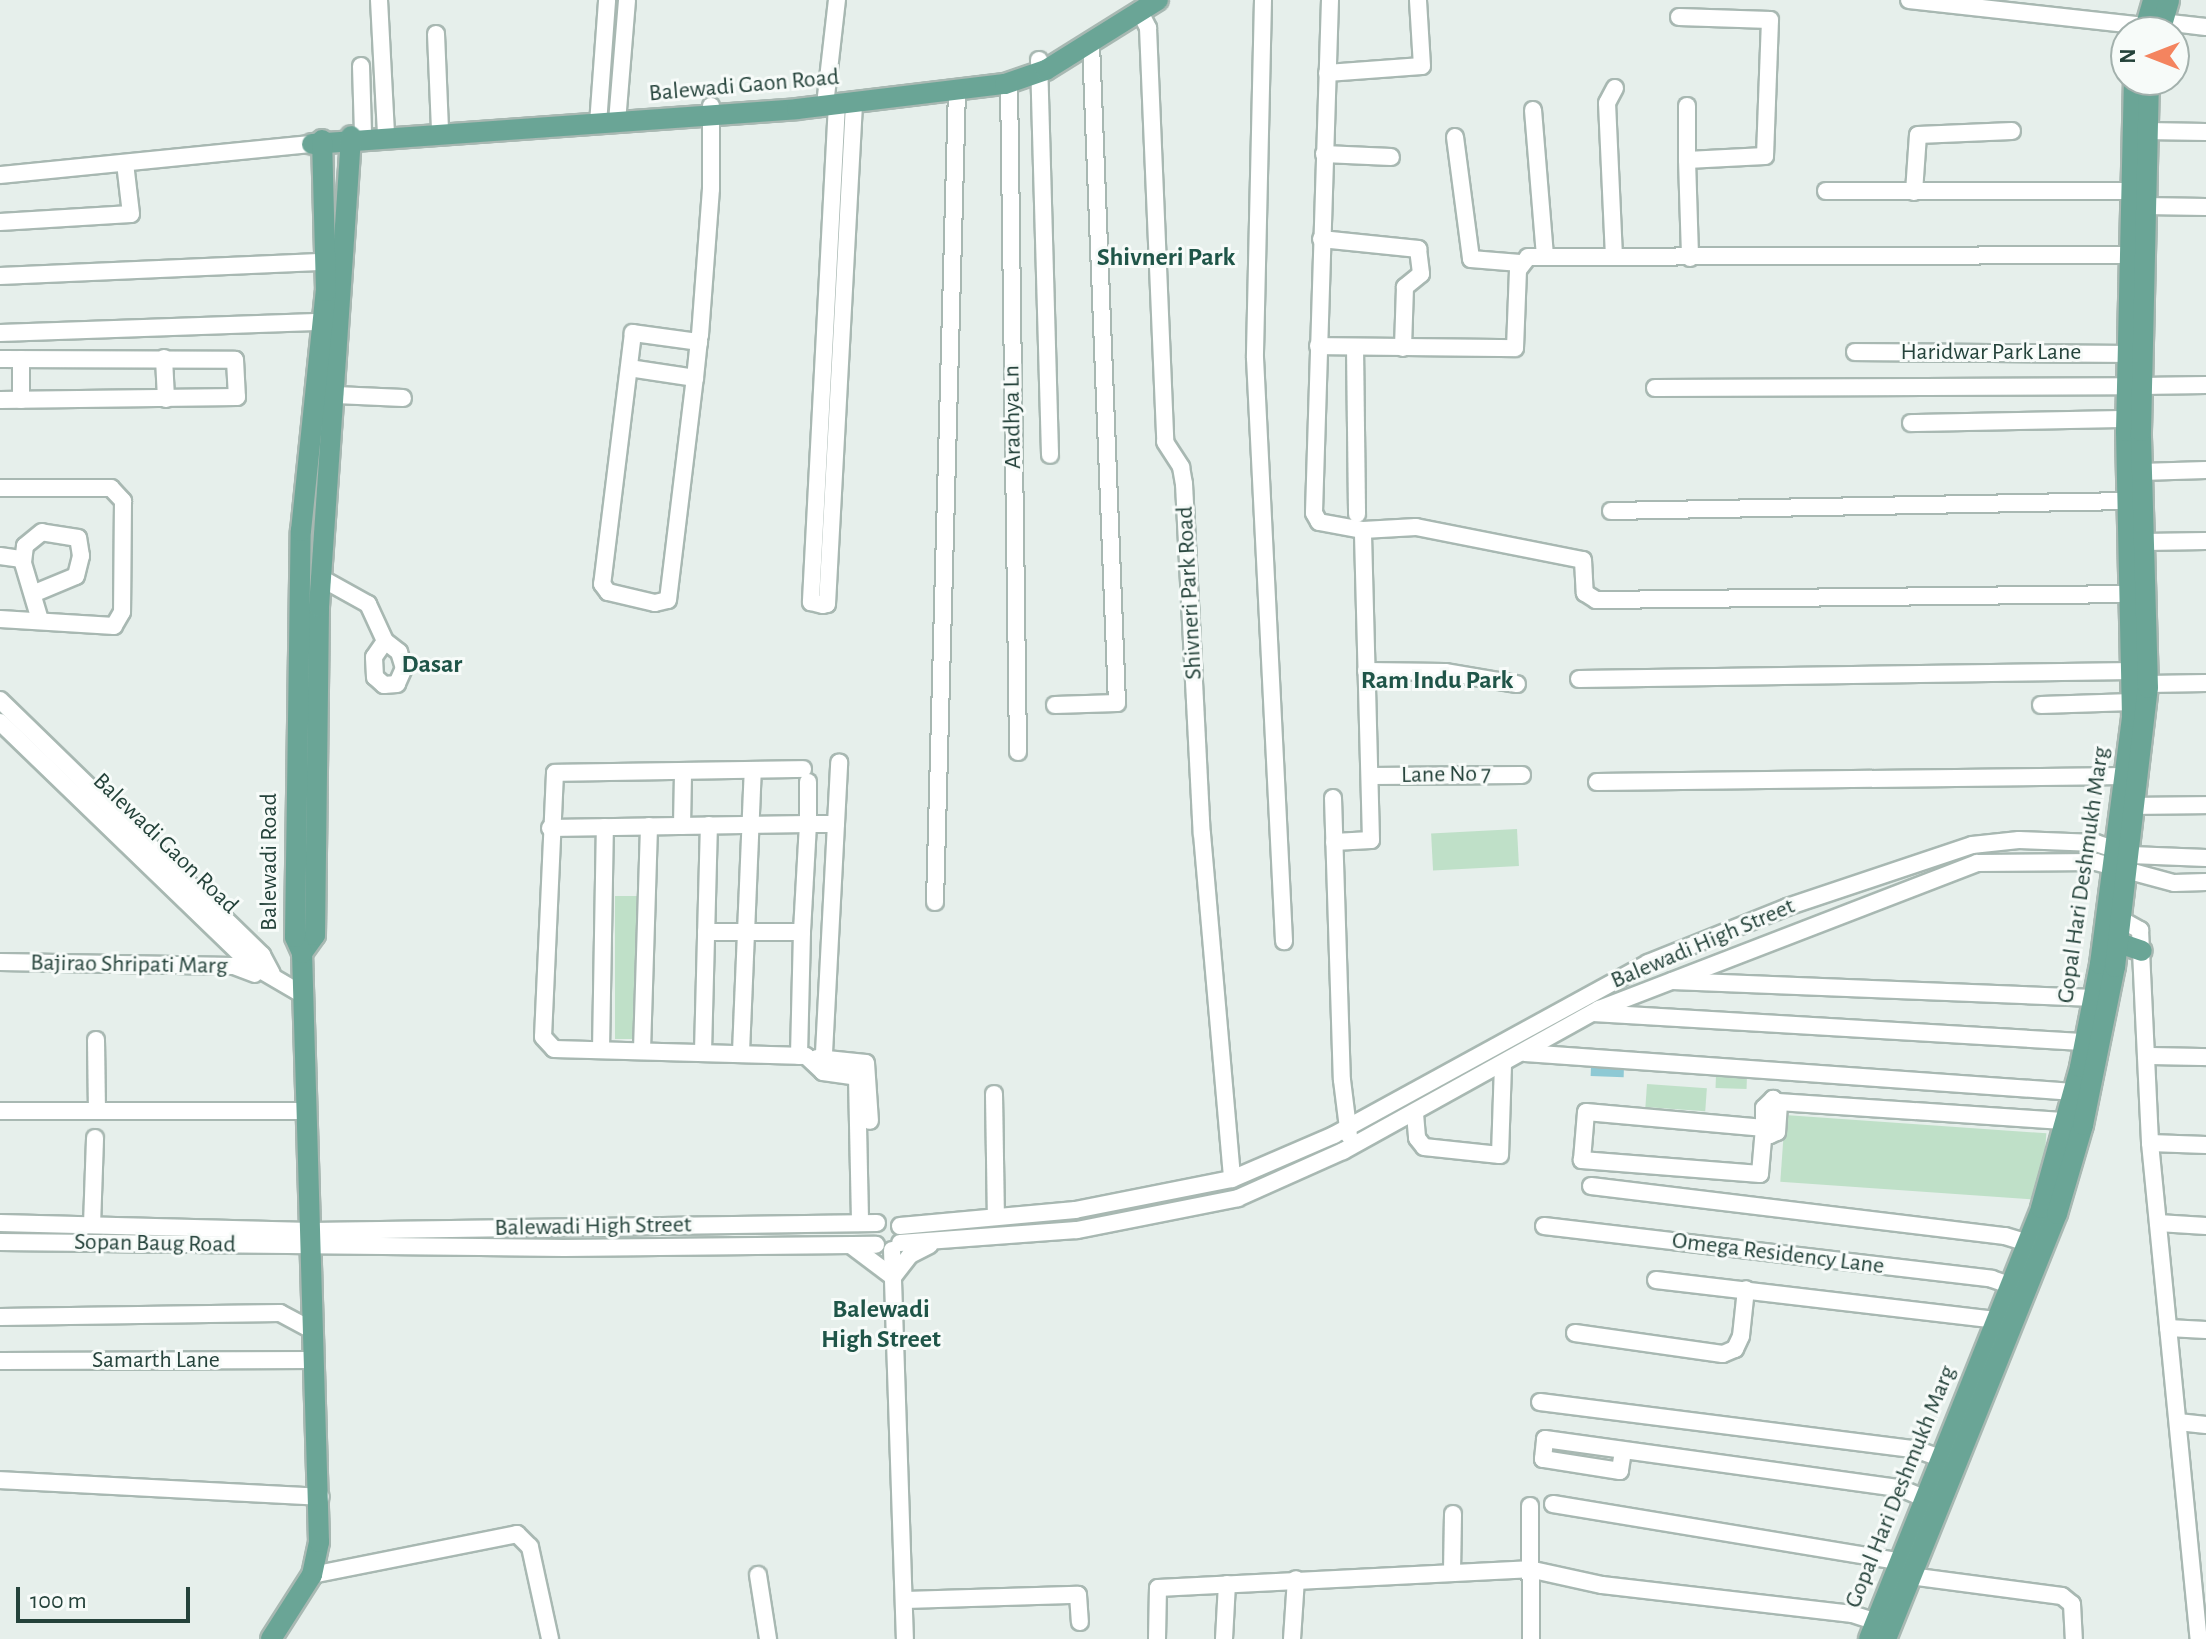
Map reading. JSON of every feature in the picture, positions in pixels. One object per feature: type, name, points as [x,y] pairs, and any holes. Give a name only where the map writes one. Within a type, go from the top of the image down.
[{"type":"main road","name":"Balewadi Gaon Road","points":[[355,138],[836,102],[1009,82],[1139,6],[1158,0]]},
{"type":"main road","name":"Balewadi Gaon Road","points":[[836,102],[1039,66],[1091,43],[1139,6]]},
{"type":"main road","name":"Gopal Hari Deshmukh Marg","points":[[1905,1568],[1924,1498],[2012,1286],[2066,1121],[2086,1042],[2122,861],[2137,806],[2144,542],[2132,511],[2141,472],[2134,386],[2127,354],[2133,96]]},
{"type":"main road","name":"Gopal Hari Deshmukh Marg","points":[[1877,1633],[2074,1162],[2119,943],[2126,776],[2132,702],[2140,677],[2131,594],[2132,511],[2126,419],[2134,386],[2148,96]]},
{"type":"main road","name":"Balewadi Gaon Road","points":[[319,143],[386,133],[608,119]]},
{"type":"main road","name":"Balewadi Road","points":[[302,953],[295,937],[300,579],[326,394],[355,138]]},
{"type":"main road","name":"Balewadi Road","points":[[302,953],[315,935],[326,394],[323,322],[325,262],[319,143]]},
{"type":"main road","points":[[323,198],[347,198]]},
{"type":"main road","points":[[2119,943],[2142,951]]},
{"type":"main road","points":[[268,1638],[312,1575],[318,1556],[321,1497],[300,993],[302,953]]},
{"type":"street","points":[[379,0],[386,133]]},
{"type":"street","points":[[607,0],[608,119]]},
{"type":"street","points":[[608,119],[627,0]]},
{"type":"street","points":[[836,102],[854,128],[827,604],[823,605],[811,602],[837,127],[836,102],[837,0]]},
{"type":"street","points":[[1263,0],[1255,358],[1284,941]]},
{"type":"street","points":[[1330,0],[1314,513],[1326,525],[1360,522],[1416,527],[1583,560],[1585,593],[1596,600],[2131,594]]},
{"type":"street","points":[[1327,73],[1422,66],[1418,0]]},
{"type":"street","points":[[1909,0],[2110,23]]},
{"type":"street","name":"Shivneri Park Road","points":[[1139,6],[1148,28],[1165,442],[1181,467],[1184,484],[1202,834],[1232,1179]]},
{"type":"street","points":[[1679,17],[1770,20],[1765,156],[1687,160]]},
{"type":"street","points":[[436,34],[440,129]]},
{"type":"street","points":[[1055,705],[1117,703],[1091,43]]},
{"type":"street","points":[[355,138],[361,66]]},
{"type":"street","points":[[1039,66],[1050,455]]},
{"type":"street","name":"Aradhya Ln","points":[[1009,82],[1018,752]]},
{"type":"street","points":[[1614,257],[1607,103],[1615,88]]},
{"type":"street","points":[[935,902],[957,90]]},
{"type":"street","points":[[1687,106],[1690,258]]},
{"type":"street","points":[[699,342],[633,333],[602,584],[608,592],[655,603],[668,600],[699,342],[712,110]]},
{"type":"street","points":[[1533,110],[1545,256]]},
{"type":"street","points":[[837,127],[854,128]]},
{"type":"street","points":[[1914,192],[1918,135],[2012,131]]},
{"type":"street","points":[[2146,131],[2206,132]]},
{"type":"street","points":[[1455,137],[1471,259],[1520,263],[1545,256],[2128,255]]},
{"type":"street","name":"Balewadi Gaon Road","points":[[0,175],[319,143]]},
{"type":"street","points":[[1324,154],[1391,157]]},
{"type":"street","points":[[0,222],[131,214],[125,163]]},
{"type":"street","points":[[1826,191],[2129,191]]},
{"type":"street","points":[[2145,206],[2206,207]]},
{"type":"street","points":[[1321,239],[1418,249],[1421,274],[1405,287],[1403,348]]},
{"type":"street","points":[[0,276],[325,262]]},
{"type":"street","points":[[1318,346],[1515,348],[1520,263]]},
{"type":"street","points":[[0,333],[323,322]]},
{"type":"street","points":[[1334,842],[1371,840],[1355,347]]},
{"type":"street","name":"Haridwar Park Lane","points":[[1855,352],[2127,354]]},
{"type":"street","points":[[164,358],[166,399]]},
{"type":"street","points":[[0,359],[235,360],[237,385],[235,399],[0,400]]},
{"type":"street","points":[[21,359],[21,400]]},
{"type":"street","points":[[629,368],[695,378]]},
{"type":"street","points":[[1655,388],[2206,385]]},
{"type":"street","points":[[326,394],[403,398]]},
{"type":"street","points":[[1911,423],[2126,419]]},
{"type":"street","points":[[2141,472],[2206,470]]},
{"type":"street","points":[[0,488],[111,488],[123,501],[119,620],[98,628],[40,620],[0,619]]},
{"type":"street","points":[[1611,511],[2132,511]]},
{"type":"street","points":[[35,593],[76,576],[82,544],[68,533],[42,532],[32,536],[22,559],[35,593],[40,620]]},
{"type":"street","points":[[2144,542],[2206,541]]},
{"type":"street","points":[[0,556],[22,559]]},
{"type":"street","points":[[321,578],[368,604],[385,641]]},
{"type":"street","points":[[1366,671],[1445,672],[1517,684]]},
{"type":"street","points":[[1579,679],[2140,677],[2206,683]]},
{"type":"street","points":[[0,700],[262,955],[272,974]]},
{"type":"street","points":[[2041,705],[2132,702]]},
{"type":"street","name":"Balewadi Gaon Road","points":[[0,722],[252,965],[300,993]]},
{"type":"street","points":[[814,1061],[839,762]]},
{"type":"street","points":[[814,1061],[802,932],[808,824],[805,775],[753,771],[555,773],[550,828],[543,1037],[554,1049],[741,1052],[861,1070],[869,1223],[872,1237],[892,1241],[905,1639]]},
{"type":"street","points":[[741,1052],[753,771]]},
{"type":"street","points":[[682,826],[683,772]]},
{"type":"street","name":"Lane No 7","points":[[1370,776],[1522,775]]},
{"type":"street","points":[[1597,782],[2126,776]]},
{"type":"street","points":[[1333,798],[1347,1127],[1352,1146]]},
{"type":"street","points":[[2137,806],[2206,805]]},
{"type":"street","points":[[550,828],[836,824]]},
{"type":"street","points":[[703,1052],[709,825]]},
{"type":"street","points":[[642,1050],[649,826]]},
{"type":"street","points":[[601,1050],[605,827]]},
{"type":"street","name":"Balewadi High Street","points":[[892,1241],[996,1217],[1075,1210],[1232,1179],[1305,1149],[1590,992],[1787,907],[1972,845],[2019,840],[2122,861]]},
{"type":"street","points":[[2122,861],[2206,858]]},
{"type":"street","name":"Balewadi High Street","points":[[310,1238],[845,1244],[944,1241],[1077,1230],[1215,1204],[1313,1166],[1415,1114],[1592,1013],[1662,981],[1977,863],[2019,859],[2122,861]]},
{"type":"street","points":[[2122,861],[2174,883],[2206,882]]},
{"type":"street","points":[[2122,920],[2140,930],[2150,1143],[2201,1615],[2199,1639]]},
{"type":"street","points":[[706,932],[802,932]]},
{"type":"street","name":"Bajirao Shripati Marg","points":[[0,962],[234,966],[300,993]]},
{"type":"street","points":[[1662,981],[2094,998]]},
{"type":"street","points":[[1592,1013],[2086,1042]]},
{"type":"street","points":[[96,1040],[97,1111]]},
{"type":"street","points":[[1525,1053],[2074,1092]]},
{"type":"street","points":[[2146,1056],[2206,1057]]},
{"type":"street","points":[[1415,1114],[1417,1138],[1424,1147],[1500,1155],[1503,1065]]},
{"type":"street","points":[[994,1094],[996,1217]]},
{"type":"street","points":[[1764,1128],[1586,1112],[1582,1160],[1760,1174],[1764,1128],[1765,1102],[2066,1121]]},
{"type":"street","points":[[0,1111],[305,1111]]},
{"type":"street","points":[[92,1225],[95,1138]]},
{"type":"street","points":[[2150,1143],[2206,1145]]},
{"type":"street","points":[[1305,1149],[1313,1166]]},
{"type":"street","points":[[1591,1186],[2005,1236],[2028,1243]]},
{"type":"street","name":"Balewadi High Street","points":[[310,1238],[889,1220],[892,1241]]},
{"type":"street","name":"Sopan Baug Road","points":[[0,1223],[92,1225],[310,1238]]},
{"type":"street","points":[[2158,1223],[2206,1226]]},
{"type":"street","name":"Omega Residency Lane","points":[[1552,1227],[1992,1279],[2012,1286]]},
{"type":"street","name":"Sopan Baug Road","points":[[0,1242],[310,1238]]},
{"type":"street","points":[[893,1277],[915,1250],[944,1241]]},
{"type":"street","points":[[845,1244],[893,1277]]},
{"type":"street","points":[[1656,1280],[1998,1320]]},
{"type":"street","points":[[1575,1333],[1723,1354],[1735,1349],[1741,1336],[1746,1289]]},
{"type":"street","points":[[0,1317],[280,1313],[314,1331]]},
{"type":"street","points":[[2168,1328],[2206,1330]]},
{"type":"street","name":"Samarth Lane","points":[[0,1361],[313,1360]]},
{"type":"street","points":[[1540,1402],[1904,1448],[1940,1458]]},
{"type":"street","points":[[2178,1422],[2206,1425]]},
{"type":"street","points":[[1623,1451],[1900,1488],[1924,1498]]},
{"type":"street","points":[[0,1480],[321,1497]]},
{"type":"street","points":[[1553,1504],[1631,1515],[2062,1596],[2072,1604],[2074,1639]]},
{"type":"street","points":[[1530,1506],[1531,1639]]},
{"type":"street","points":[[1452,1572],[1453,1514]]},
{"type":"street","points":[[312,1575],[517,1534],[530,1547],[550,1639]]},
{"type":"street","points":[[1157,1639],[1158,1588],[1529,1569],[1602,1585],[1852,1614],[1877,1633]]},
{"type":"street","points":[[758,1575],[768,1639]]},
{"type":"street","points":[[1292,1639],[1296,1579]]},
{"type":"street","points":[[1224,1639],[1227,1584]]},
{"type":"street","points":[[905,1600],[1078,1595],[1080,1622]]},
{"type":"green space","points":[[1517,829],[1519,866],[1433,870],[1431,834]]},
{"type":"green space","points":[[615,896],[640,896],[640,1039],[615,1039]]},
{"type":"green space","points":[[1716,1075],[1747,1076],[1747,1089],[1716,1088]]},
{"type":"green space","points":[[1647,1084],[1707,1088],[1705,1111],[1645,1107]]},
{"type":"green space","points":[[1785,1115],[2046,1133],[2042,1200],[1780,1182]]},
{"type":"water","points":[[1591,1066],[1624,1067],[1624,1077],[1591,1076]]},
{"type":"district","name":"Shivneri Park","points":[[1166,258]]},
{"type":"district","name":"Dasar","points":[[432,665]]},
{"type":"district","name":"Ram Indu Park","points":[[1437,681]]},
{"type":"district","name":"Balewadi High Street","points":[[881,1325]]}]
